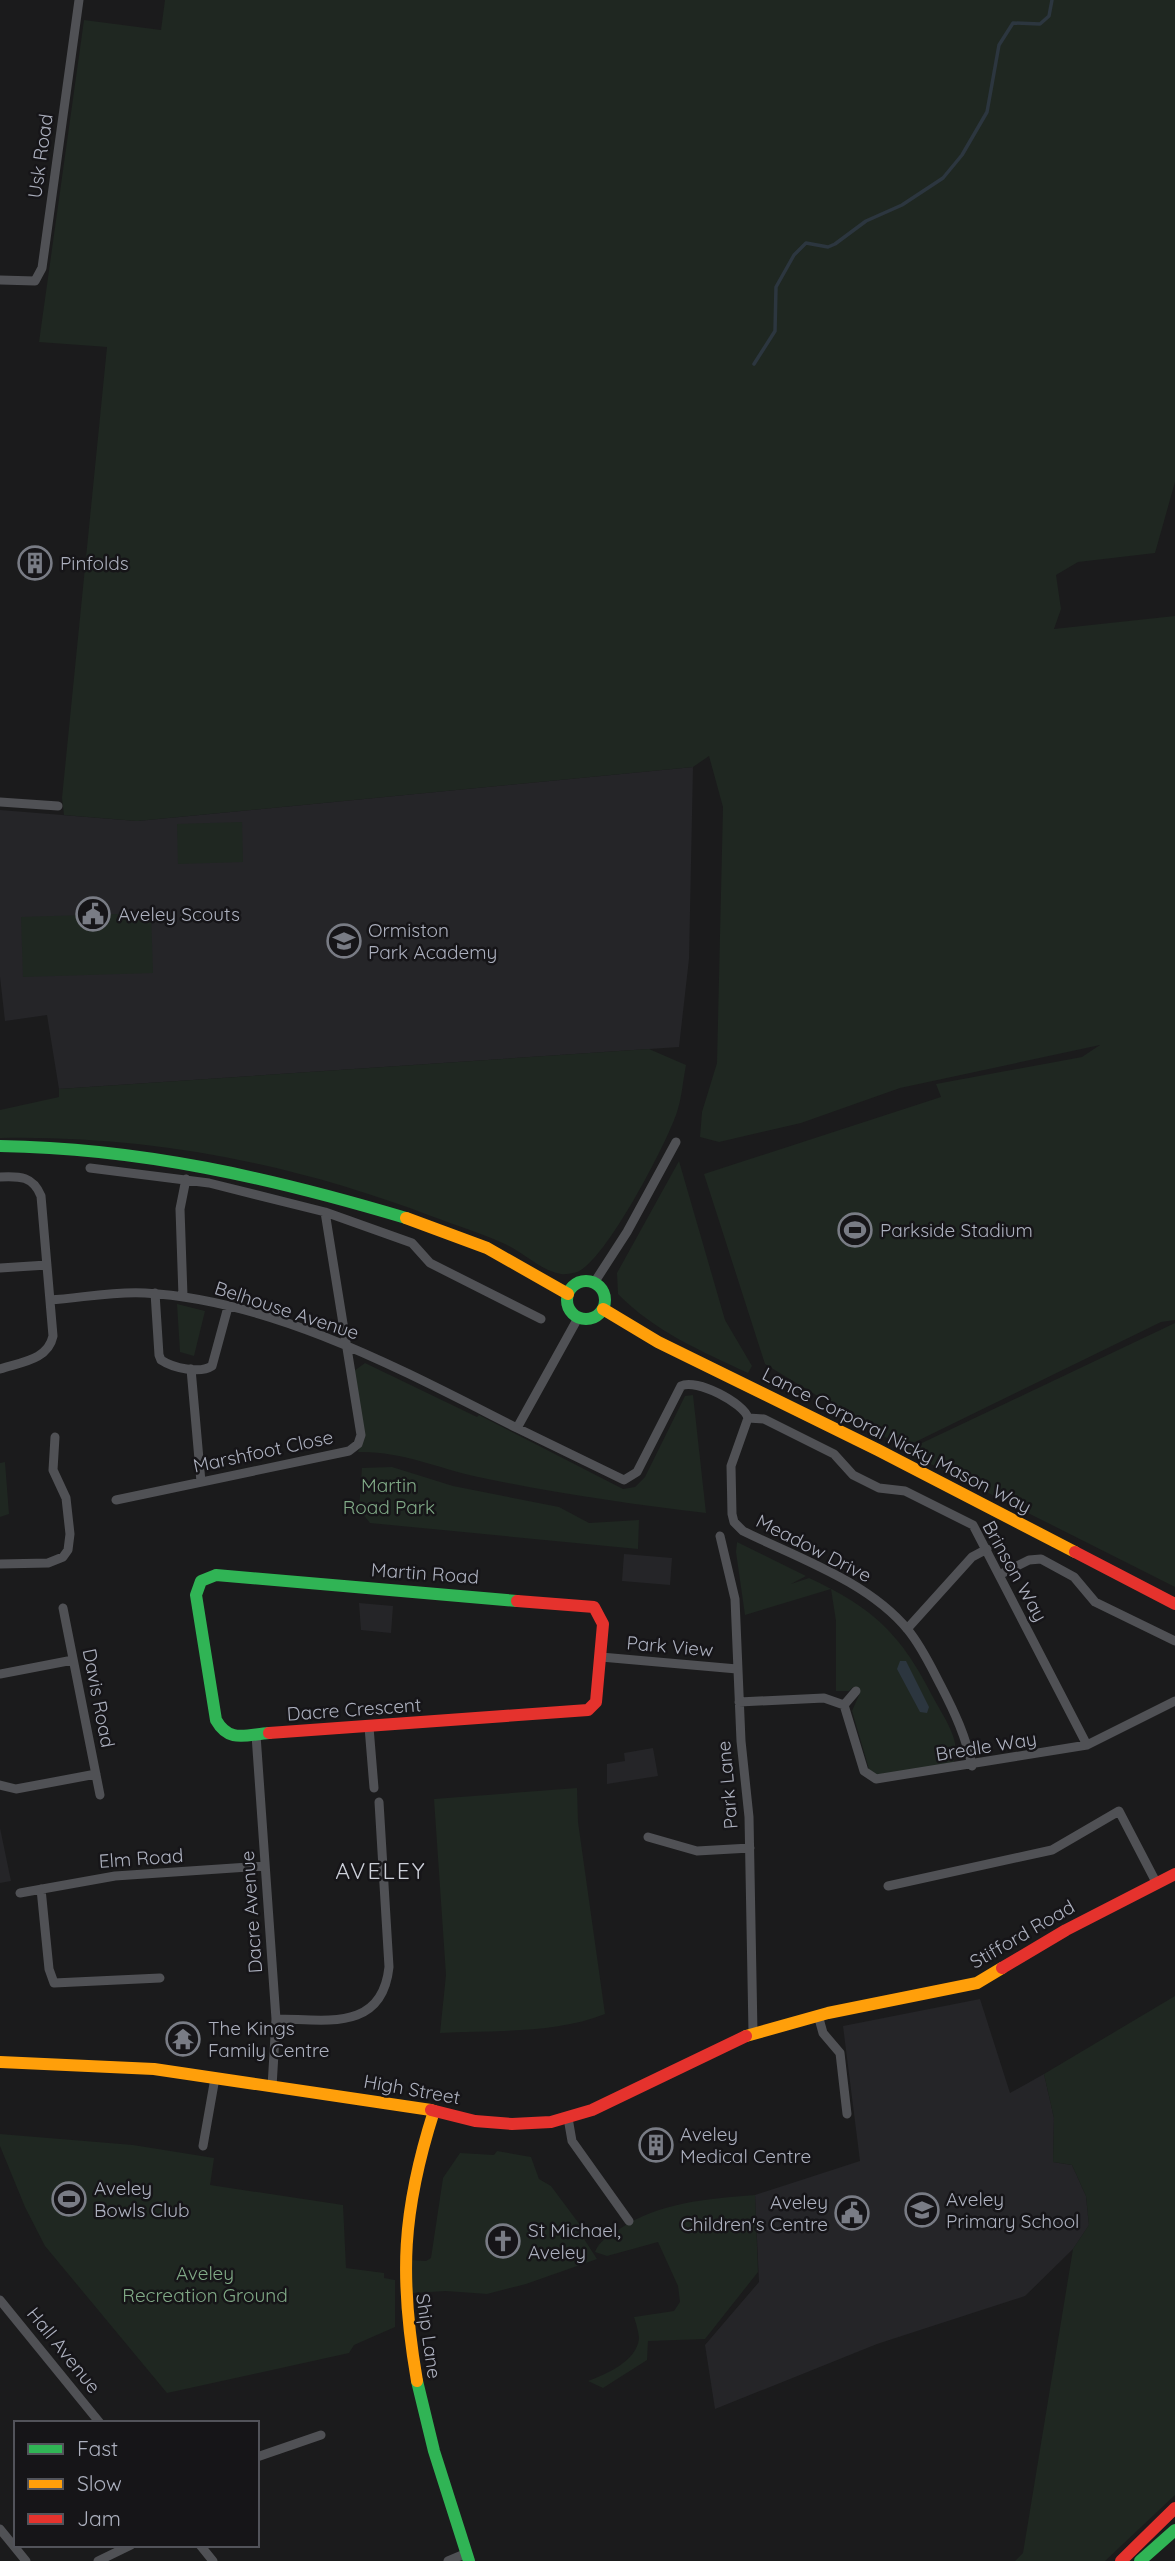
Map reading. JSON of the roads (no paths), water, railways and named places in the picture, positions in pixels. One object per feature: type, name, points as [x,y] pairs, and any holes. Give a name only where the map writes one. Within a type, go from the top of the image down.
[{"type":"main road","points":[[0,1146],[112,1150],[188,1160],[254,1173],[443,1229],[504,1256],[568,1294]]},
{"type":"main road","points":[[594,1283],[605,1297],[603,1309],[589,1319],[578,1318],[567,1305],[568,1294],[576,1284],[594,1283]]},
{"type":"main road","name":"Lance Corporal Nicky Mason Way","points":[[603,1309],[658,1342],[878,1450],[1175,1604]]},
{"type":"main road","name":"Martin Road","points":[[201,1581],[216,1575],[594,1606],[603,1618],[601,1657]]},
{"type":"main road","name":"Dacre Crescent","points":[[201,1581],[196,1595],[218,1727],[230,1736],[588,1710],[596,1702],[601,1657]]},
{"type":"main road","name":"Stifford Road","points":[[798,2020],[977,1983],[1066,1930],[1175,1874]]},
{"type":"main road","name":"High Street","points":[[0,2062],[154,2069],[417,2106],[475,2121],[512,2124],[568,2118],[613,2101],[714,2049],[753,2033],[798,2020]]},
{"type":"main road","name":"Ship Lane","points":[[434,2111],[407,2220],[404,2305],[407,2336],[426,2431],[468,2557]]},
{"type":"main road","points":[[1121,2561],[1175,2508]]},
{"type":"main road","points":[[1140,2561],[1175,2530]]},
{"type":"street","name":"Usk Road","points":[[0,280],[35,281],[42,268],[79,0]]},
{"type":"street","points":[[0,802],[58,806]]},
{"type":"street","points":[[594,1283],[627,1232],[676,1142]]},
{"type":"street","points":[[90,1168],[186,1179],[325,1212],[412,1243],[430,1263],[541,1319]]},
{"type":"street","points":[[0,1177],[21,1176],[38,1187],[53,1336],[48,1350],[40,1357],[0,1369]]},
{"type":"street","points":[[183,1296],[180,1209],[186,1179]]},
{"type":"street","points":[[325,1212],[345,1345]]},
{"type":"street","points":[[0,1268],[47,1265]]},
{"type":"street","points":[[155,1293],[161,1360],[191,1369],[202,1370],[212,1366],[228,1307]]},
{"type":"street","name":"Belhouse Avenue","points":[[50,1300],[155,1293],[183,1296],[228,1307],[345,1345],[517,1428]]},
{"type":"street","points":[[578,1318],[517,1428],[618,1479],[629,1480],[637,1472],[681,1386],[697,1384],[742,1407],[748,1418]]},
{"type":"street","name":"Marshfoot Close","points":[[116,1500],[355,1448],[361,1435],[345,1345]]},
{"type":"street","points":[[191,1369],[201,1482]]},
{"type":"street","name":"Brinson Way","points":[[748,1418],[764,1419],[834,1454],[853,1475],[879,1488],[905,1491],[973,1524],[1087,1745]]},
{"type":"street","name":"Meadow Drive","points":[[748,1418],[730,1466],[734,1522],[743,1531],[868,1595],[907,1629],[926,1657],[960,1723],[972,1766]]},
{"type":"street","points":[[0,1564],[48,1563],[63,1557],[68,1550],[71,1534],[65,1498],[53,1470],[55,1437]]},
{"type":"street","name":"Park Lane","points":[[720,1536],[734,1591],[750,1848],[753,2033]]},
{"type":"street","points":[[907,1629],[972,1556],[987,1549]]},
{"type":"street","points":[[1000,1574],[1029,1560],[1041,1559],[1074,1577],[1096,1602],[1175,1641]]},
{"type":"street","name":"Davis Road","points":[[64,1608],[100,1795]]},
{"type":"street","name":"Park View","points":[[601,1657],[737,1669]]},
{"type":"street","points":[[0,1674],[74,1660]]},
{"type":"street","points":[[739,1702],[824,1698],[844,1704],[856,1691]]},
{"type":"street","name":"Bredle Way","points":[[844,1704],[864,1771],[874,1779],[972,1766],[1087,1745],[1175,1701]]},
{"type":"street","points":[[369,1727],[374,1788]]},
{"type":"street","name":"Dacre Avenue","points":[[256,1735],[276,2019],[272,2087]]},
{"type":"street","points":[[0,1785],[16,1789],[96,1774]]},
{"type":"street","points":[[276,2019],[346,2020],[373,2006],[384,1989],[389,1968],[379,1802]]},
{"type":"street","points":[[888,1886],[1052,1850],[1119,1811],[1157,1884]]},
{"type":"street","points":[[648,1837],[697,1851],[750,1848]]},
{"type":"street","name":"Elm Road","points":[[20,1893],[116,1876],[265,1866]]},
{"type":"street","points":[[41,1889],[49,1969],[54,1983],[160,1978]]},
{"type":"street","points":[[818,2015],[822,2033],[840,2053],[847,2114]]},
{"type":"street","points":[[204,2146],[215,2078]]},
{"type":"street","points":[[568,2118],[572,2141],[629,2221]]},
{"type":"street","name":"Hall Avenue","points":[[1,2303],[98,2421]]},
{"type":"street","points":[[259,2456],[321,2435]]},
{"type":"street","points":[[0,2529],[14,2546]]},
{"type":"street","points":[[15,2547],[26,2561]]},
{"type":"street","points":[[98,2561],[127,2547]]},
{"type":"street","points":[[202,2547],[213,2561]]},
{"type":"street","points":[[448,2561],[468,2557]]},
{"type":"waterway","points":[[754,364],[775,331],[776,287],[794,255],[806,243],[828,247],[835,244],[866,221],[902,205],[943,178],[962,155],[987,112],[999,45],[1013,23],[1040,24],[1049,16],[1052,0]]},
{"type":"place","name":"Pinfolds","points":[[35,563]]},
{"type":"place","name":"Aveley Scouts","points":[[93,914]]},
{"type":"place","name":"Ormiston Park Academy","points":[[344,941]]},
{"type":"place","name":"Parkside Stadium","points":[[855,1230]]},
{"type":"place","name":"The Kings Family Centre","points":[[183,2039]]},
{"type":"place","name":"Aveley Medical Centre","points":[[656,2145]]},
{"type":"place","name":"Aveley Bowls Club","points":[[69,2199]]},
{"type":"place","name":"Aveley Primary School","points":[[922,2210]]},
{"type":"place","name":"Aveley Children's Centre","points":[[852,2213]]},
{"type":"place","name":"St Michael, Aveley","points":[[503,2241]]},
{"type":"district","name":"AVELEY","points":[[381,1870]]},
{"type":"park label","name":"Martin Road Park","points":[[389,1496]]},
{"type":"park label","name":"Aveley Recreation Ground","points":[[205,2284]]}]
